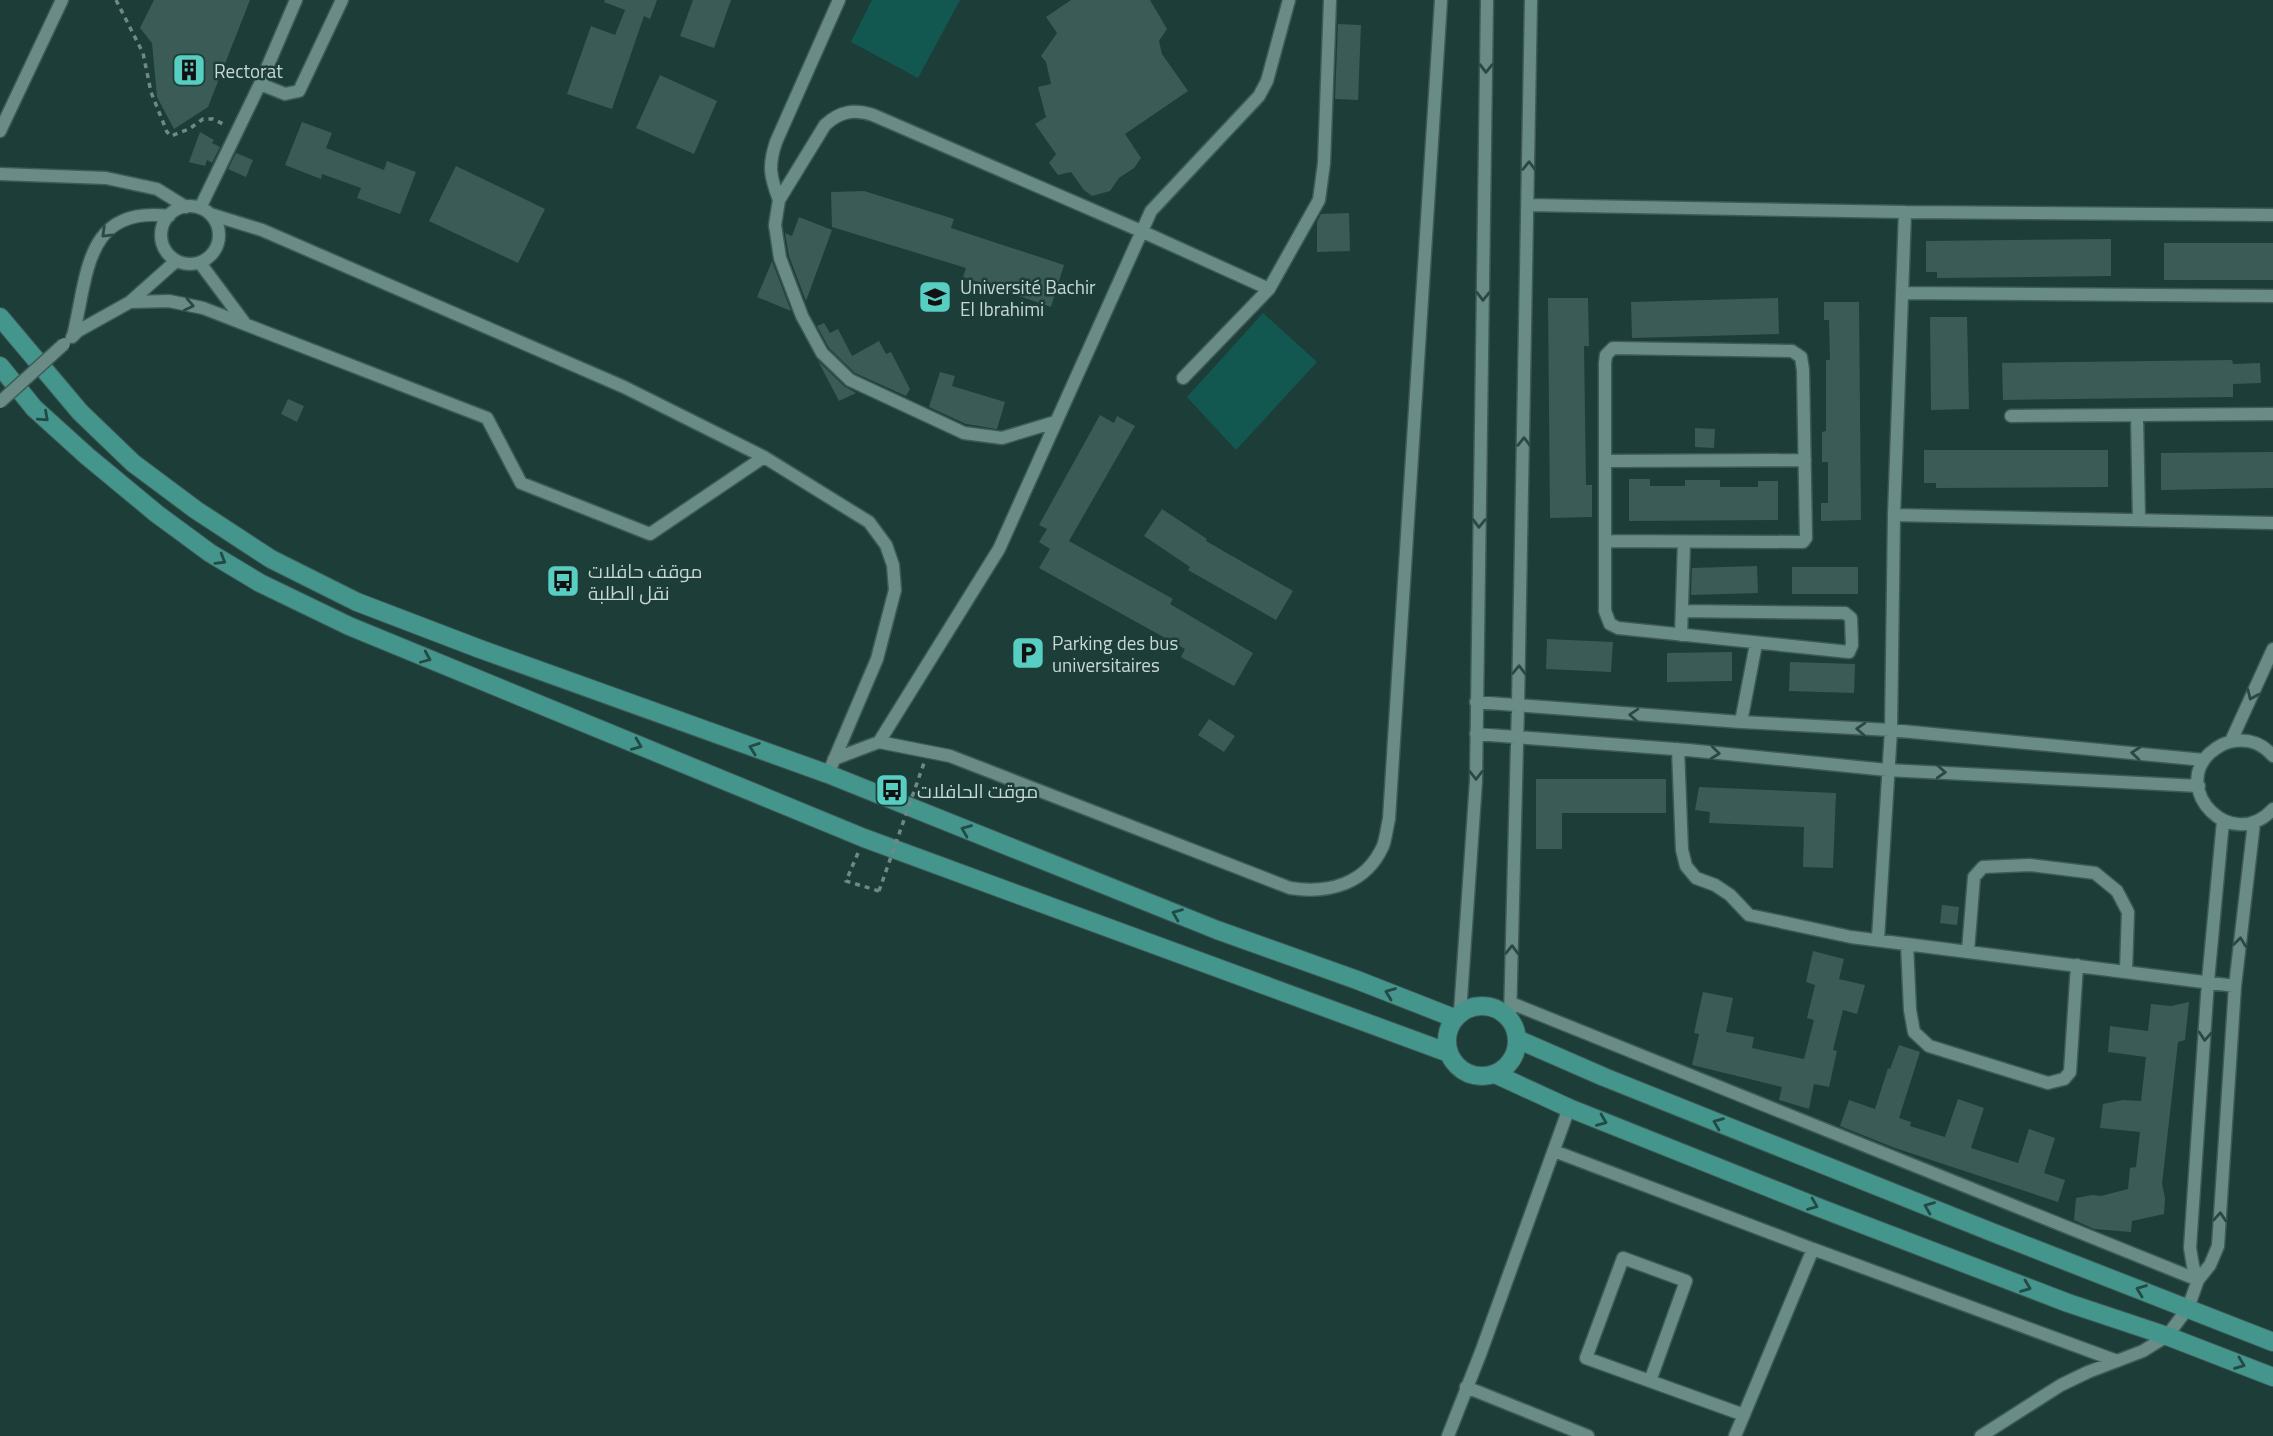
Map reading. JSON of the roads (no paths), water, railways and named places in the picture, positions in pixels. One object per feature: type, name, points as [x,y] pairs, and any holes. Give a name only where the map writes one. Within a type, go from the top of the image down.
[{"type":"main road","points":[[0,317],[80,412],[133,463],[196,510],[271,559],[357,602],[480,649],[831,766],[1217,930],[1457,1016]]},
{"type":"main road","points":[[0,366],[34,408],[157,514],[199,545],[260,583],[349,626],[864,838],[1449,1053]]},
{"type":"main road","points":[[1495,1074],[1512,1060],[1516,1050],[1517,1039],[1510,1010],[1501,1011],[1480,1005],[1469,1007],[1457,1016],[1447,1031],[1449,1053],[1462,1070],[1473,1075],[1495,1074],[1569,1108],[2068,1303],[2166,1336],[2273,1377]]},
{"type":"main road","points":[[1517,1039],[1604,1077],[2273,1342]]},
{"type":"street","points":[[0,131],[62,0]]},
{"type":"street","points":[[205,211],[296,0]]},
{"type":"street","points":[[260,84],[285,94],[299,91],[342,0]]},
{"type":"street","points":[[779,200],[771,179],[770,161],[773,151],[839,0]]},
{"type":"street","points":[[831,766],[879,742],[999,548],[1151,211],[1259,96],[1267,81],[1289,0]]},
{"type":"street","points":[[1183,378],[1269,289],[1318,200],[1324,163],[1330,0]]},
{"type":"street","points":[[879,742],[950,756],[1290,888],[1311,891],[1333,889],[1373,863],[1384,844],[1389,818],[1441,0]]},
{"type":"street","points":[[1457,1016],[1476,781],[1487,0]]},
{"type":"street","points":[[1531,0],[1510,1010],[2198,1280]]},
{"type":"street","points":[[1055,422],[1002,439],[964,433],[850,380],[822,354],[802,316],[776,240],[775,213],[779,200],[825,125],[839,115],[856,111],[873,115],[1269,289]]},
{"type":"street","points":[[0,174],[106,178],[157,188],[186,207],[262,230],[624,387],[764,457],[869,522],[886,545],[893,565],[895,590],[877,659],[831,766]]},
{"type":"street","points":[[1528,205],[2273,215]]},
{"type":"street","points":[[186,207],[169,216],[162,229],[162,243],[166,252],[176,261],[200,263],[212,254],[219,241],[218,226],[205,211]]},
{"type":"street","points":[[1878,939],[1891,730],[1894,515],[1905,212]]},
{"type":"street","points":[[72,338],[96,243],[113,225],[138,215],[169,216]]},
{"type":"street","points":[[0,402],[72,338],[130,302],[176,261]]},
{"type":"street","points":[[200,263],[245,322]]},
{"type":"street","points":[[1902,293],[2273,296]]},
{"type":"street","points":[[130,302],[186,303],[245,322],[487,418],[521,483],[650,534],[764,457]]},
{"type":"street","points":[[1605,541],[1803,542],[1806,538],[1801,357],[1792,351],[1613,348],[1606,355],[1605,363],[1605,461],[1605,541],[1605,611],[1610,624],[1618,628],[1756,644],[1849,652],[1852,645],[1852,618],[1844,613],[1682,611]]},
{"type":"street","points":[[2011,416],[2273,414]]},
{"type":"street","points":[[2137,416],[2139,520]]},
{"type":"street","points":[[1605,461],[1805,460]]},
{"type":"street","points":[[1894,515],[2273,523]]},
{"type":"street","points":[[1681,635],[1684,542]]},
{"type":"street","points":[[1741,722],[1756,644]]},
{"type":"street","points":[[2231,741],[2273,649]]},
{"type":"street","points":[[1476,702],[1741,722],[1891,730],[2204,760]]},
{"type":"street","points":[[1476,734],[1678,749],[1887,770],[2199,786]]},
{"type":"street","points":[[2272,752],[2245,740],[2231,741],[2218,746],[2204,760],[2198,780],[2205,806],[2223,821],[2239,825],[2254,823],[2273,809]]},
{"type":"street","points":[[1678,749],[1682,850],[1686,866],[1696,878],[1715,885],[1730,895],[1749,915],[1851,937],[2235,986]]},
{"type":"street","points":[[2198,1280],[2190,1248],[2208,981],[2223,821]]},
{"type":"street","points":[[1981,1436],[2061,1385],[2143,1351],[2166,1336],[2188,1308],[2198,1280],[2210,1265],[2218,1246],[2235,986],[2254,823]]},
{"type":"street","points":[[1968,951],[1973,877],[1983,867],[2030,864],[2095,873],[2117,891],[2128,912],[2126,971]]},
{"type":"street","points":[[1907,944],[1910,1010],[1914,1032],[1928,1046],[2048,1083],[2064,1079],[2070,1072],[2077,965]]},
{"type":"street","points":[[1448,1436],[1569,1108]]},
{"type":"street","points":[[1554,1151],[2117,1360]]},
{"type":"street","points":[[1735,1436],[1813,1249]]},
{"type":"street","points":[[1650,1381],[1686,1281],[1623,1258],[1586,1359],[1744,1415]]},
{"type":"street","points":[[1466,1387],[1588,1436]]},
{"type":"place","name":"Rectorat","points":[[189,70]]},
{"type":"place","name":"Université Bachir El Ibrahimi","points":[[935,297]]},
{"type":"place","name":"موقف حافلات نقل الطلبة","points":[[563,581]]},
{"type":"place","name":"Parking des bus universitaires","points":[[1028,653]]},
{"type":"place","name":"موقت الحافلات","points":[[892,790]]}]
